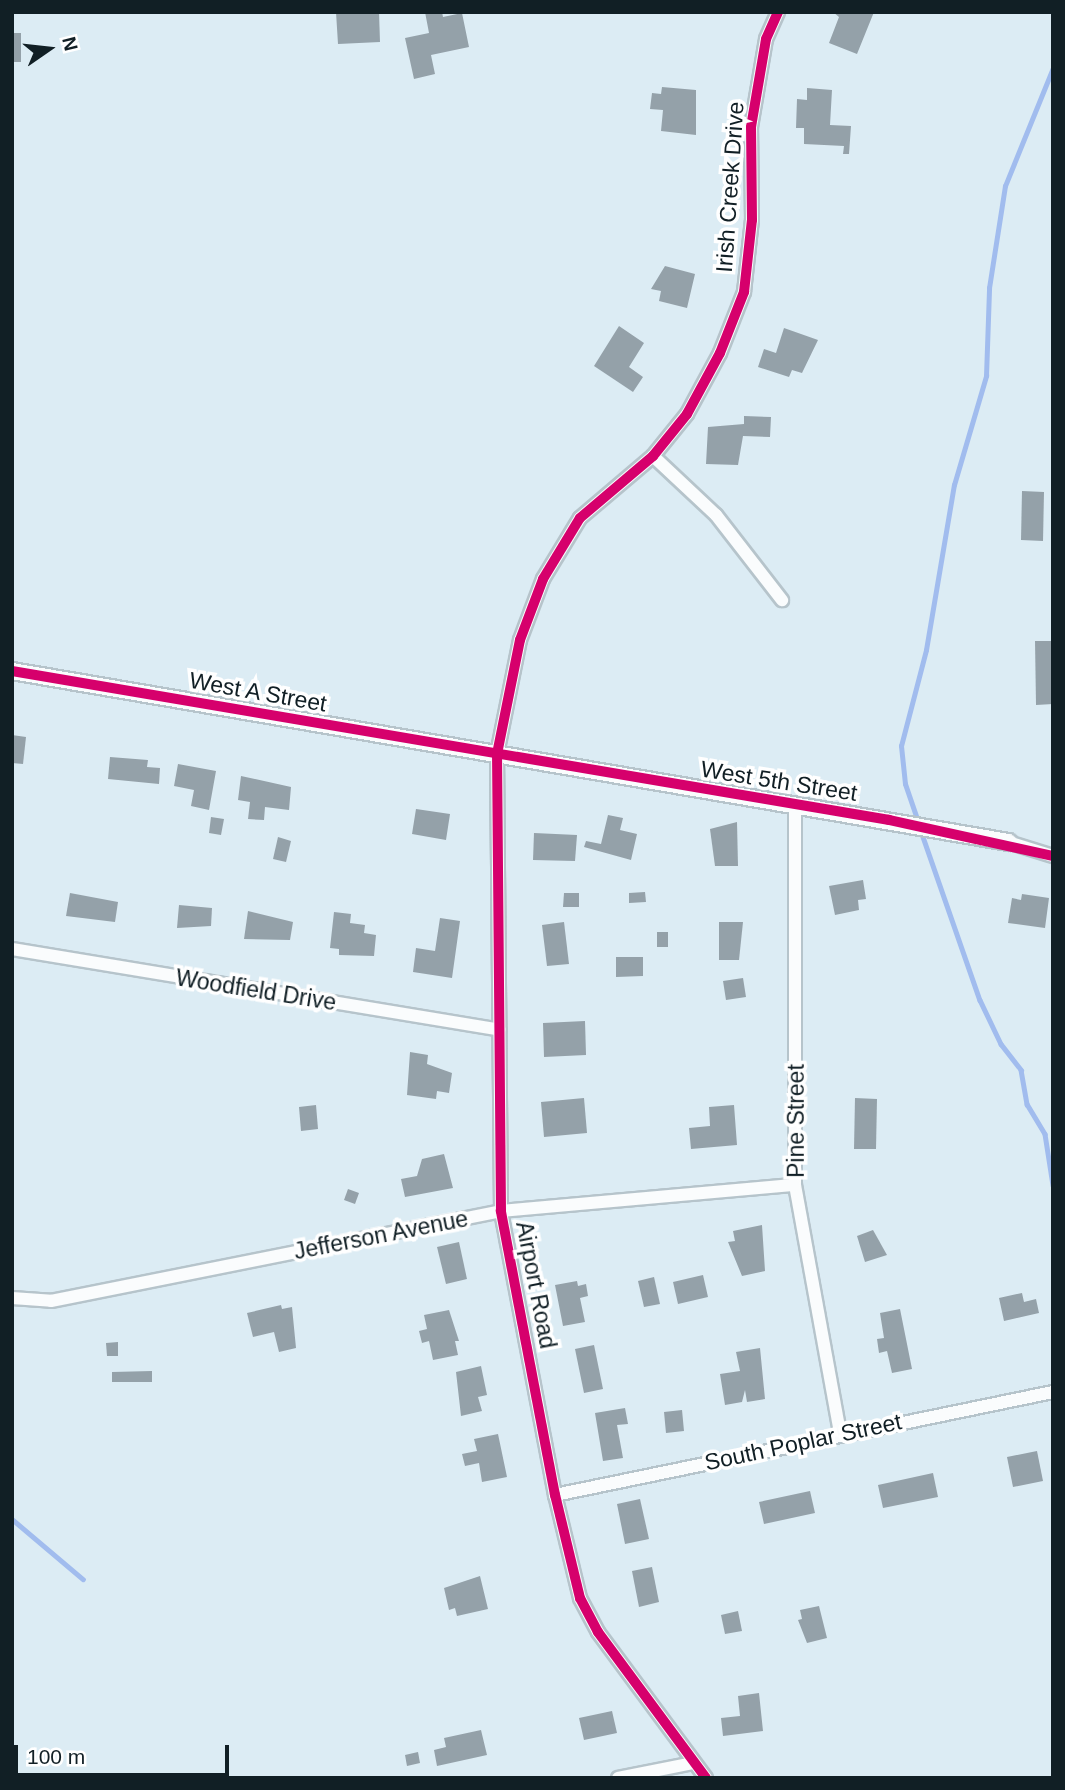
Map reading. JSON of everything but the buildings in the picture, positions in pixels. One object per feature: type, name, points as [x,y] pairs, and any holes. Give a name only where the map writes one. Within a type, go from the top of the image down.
[{"type":"street","name":"Irish Creek Drive","points":[[497,754],[520,640],[543,579],[580,518],[653,456],[687,414],[720,353],[744,292],[752,220],[751,127],[766,39],[778,12]]},
{"type":"street","points":[[653,456],[716,515],[782,600]]},
{"type":"street","name":"West A Street","points":[[12,671],[497,754]]},
{"type":"street","name":"West 5th Street","points":[[497,754],[1008,842],[1053,856]]},
{"type":"street","name":"Airport Road","points":[[497,754],[501,1211],[555,1495],[580,1598],[634,1687],[706,1778]]},
{"type":"street","name":"Pine Street","points":[[795,805],[795,1185],[840,1433]]},
{"type":"street","name":"Woodfield Drive","points":[[12,949],[499,1030]]},
{"type":"street","name":"Jefferson Avenue","points":[[12,1298],[64,1299],[501,1211],[795,1185]]},
{"type":"street","name":"South Poplar Street","points":[[555,1495],[840,1433],[1053,1392]]},
{"type":"street","points":[[618,1778],[693,1763]]},
{"type":"waterway","points":[[918,822],[905,784],[901,746],[926,650],[954,485],[986,376],[989,288],[1005,186],[1053,68]]},
{"type":"waterway","points":[[921,831],[980,1000],[1001,1044],[1021,1070],[1027,1104],[1045,1134],[1053,1185]]},
{"type":"waterway","points":[[12,1519],[83,1579]]},
{"type":"cycle path","points":[[706,1778],[598,1632],[580,1598],[555,1495],[501,1211],[497,754],[520,640],[543,579],[580,518],[653,456],[687,414],[720,353],[744,292],[752,220],[751,127],[766,39],[778,12]]},
{"type":"cycle path","points":[[12,671],[889,820],[1053,856]]}]
